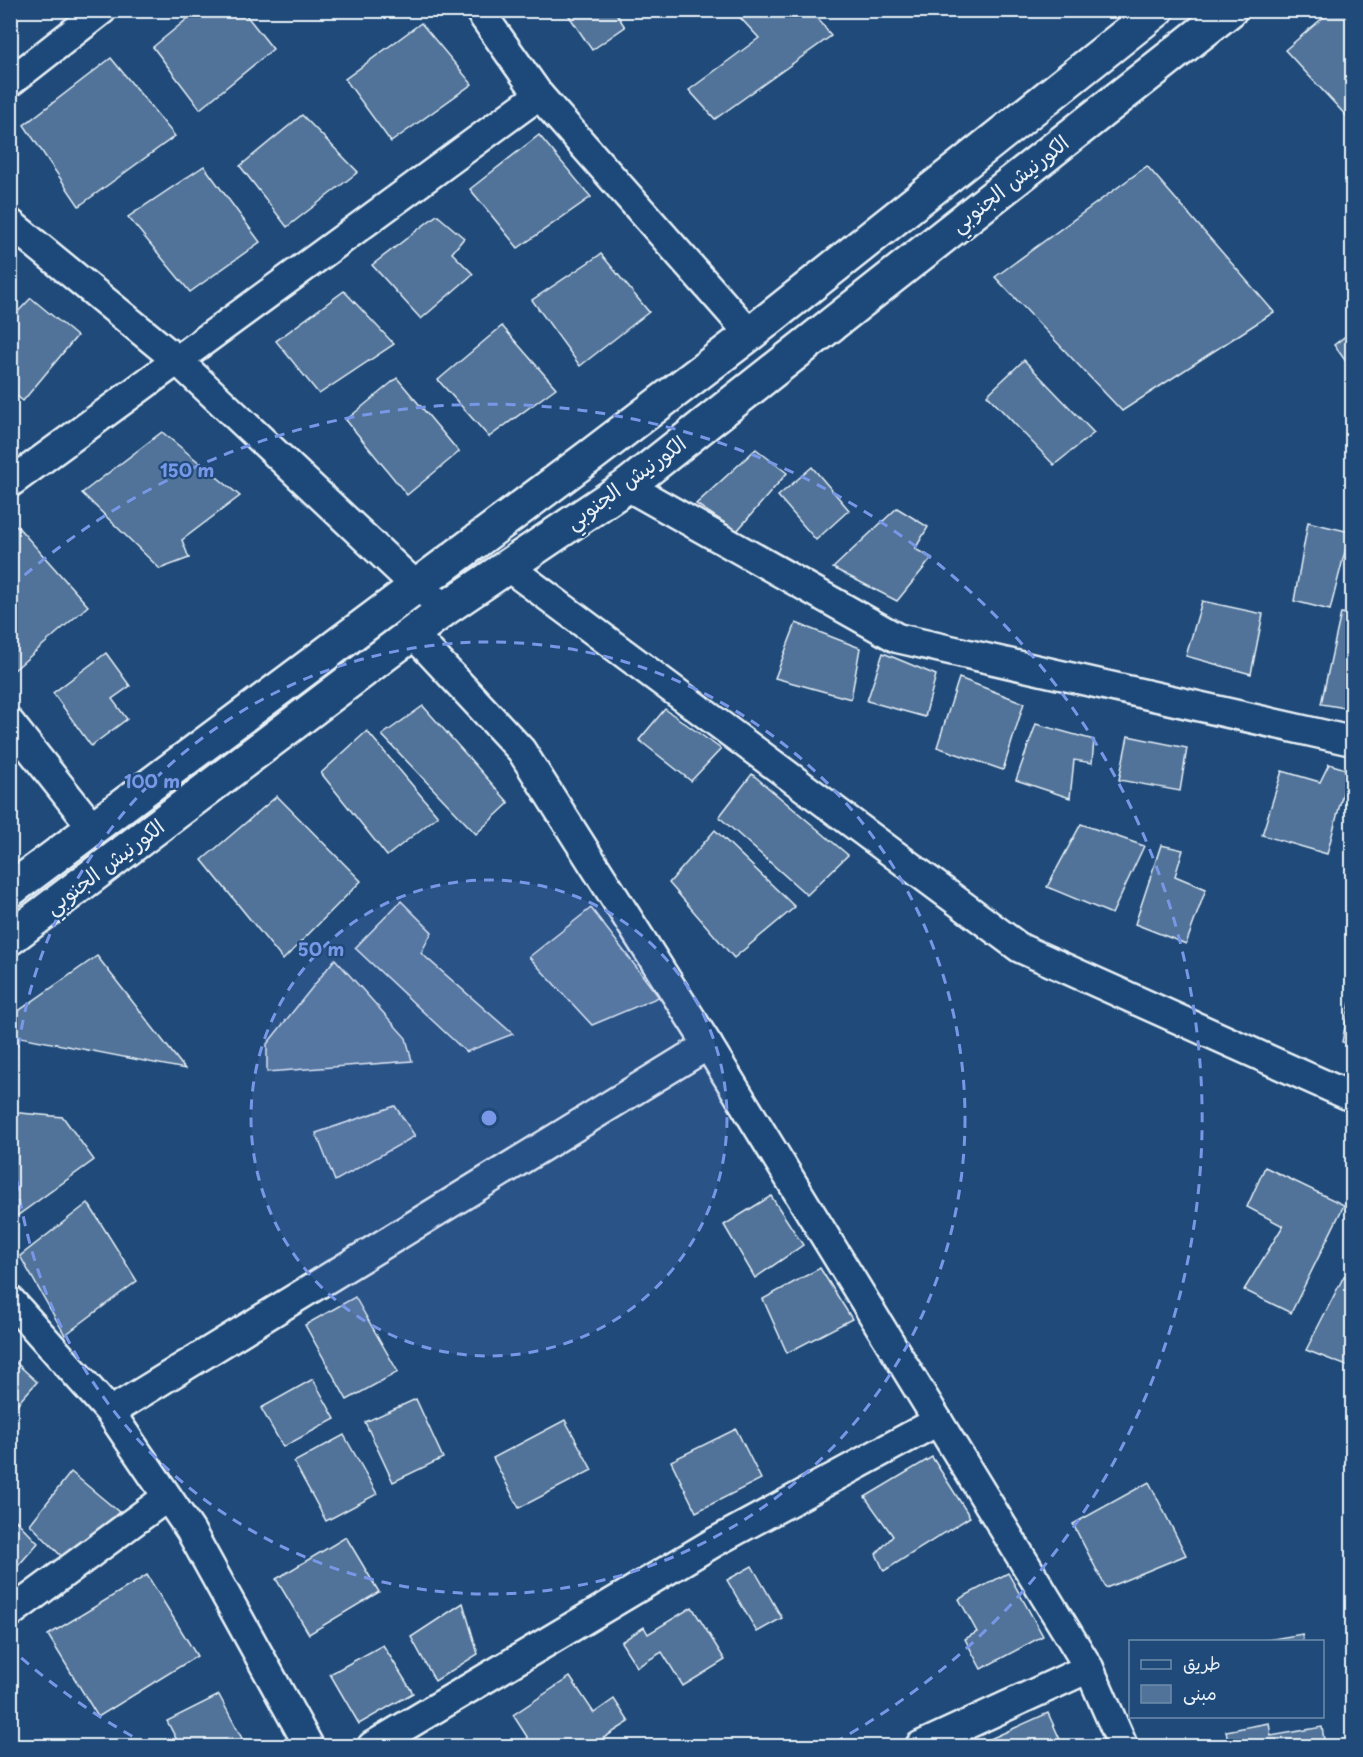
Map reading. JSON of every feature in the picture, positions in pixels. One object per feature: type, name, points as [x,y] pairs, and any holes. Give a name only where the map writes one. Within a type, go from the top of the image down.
[{"type":"main road","name":"الكورنيش الجنوبي","points":[[10,890],[750,334],[1157,10]]},
{"type":"main road","name":"الكورنيش الجنوبي","points":[[10,938],[446,608],[627,486],[1230,10]]},
{"type":"street","points":[[10,82],[102,10]]},
{"type":"street","points":[[479,10],[539,95],[750,334]]},
{"type":"street","points":[[10,483],[539,95]]},
{"type":"street","points":[[10,223],[178,361],[415,585],[446,608]]},
{"type":"street","points":[[627,486],[897,638],[1353,741]]},
{"type":"street","points":[[508,567],[1020,948],[1353,1097]]},
{"type":"street","points":[[412,633],[521,750],[708,1045],[1089,1668],[1123,1746]]},
{"type":"street","points":[[10,723],[93,828]]},
{"type":"street","points":[[110,1412],[708,1045]]},
{"type":"street","points":[[10,1300],[110,1412],[190,1530],[309,1746]]},
{"type":"street","points":[[372,1746],[713,1543],[938,1421]]},
{"type":"street","points":[[10,1613],[167,1497]]},
{"type":"street","points":[[920,1746],[1089,1668]]},
{"type":"building","points":[[198,10],[242,10],[273,49],[200,109],[153,47]]},
{"type":"building","points":[[565,10],[614,10],[625,27],[592,50]]},
{"type":"building","points":[[733,10],[812,10],[831,36],[715,119],[689,90],[759,38]]},
{"type":"building","points":[[1332,10],[1352,11],[1352,122],[1285,50]]},
{"type":"building","points":[[421,23],[472,84],[391,142],[345,79]]},
{"type":"building","points":[[111,58],[175,136],[79,206],[24,125]]},
{"type":"building","points":[[302,115],[358,172],[287,227],[240,166]]},
{"type":"building","points":[[539,135],[591,197],[518,248],[470,189]]},
{"type":"building","points":[[204,166],[260,242],[190,292],[128,217]]},
{"type":"building","points":[[1147,166],[1274,312],[1122,411],[995,277]]},
{"type":"building","points":[[437,215],[464,238],[452,253],[473,274],[421,319],[372,265]]},
{"type":"building","points":[[601,254],[649,312],[580,366],[532,300]]},
{"type":"building","points":[[344,291],[394,344],[319,394],[276,341]]},
{"type":"building","points":[[31,298],[77,336],[23,401],[10,390],[10,320]]},
{"type":"building","points":[[502,326],[556,388],[489,437],[438,380]]},
{"type":"building","points":[[1352,331],[1352,370],[1334,345]]},
{"type":"building","points":[[1024,360],[1094,433],[1054,465],[987,395]]},
{"type":"building","points":[[397,378],[459,452],[407,495],[346,420]]},
{"type":"building","points":[[162,432],[240,496],[182,540],[189,558],[160,569],[82,493]]},
{"type":"building","points":[[756,449],[787,473],[737,531],[696,504]]},
{"type":"building","points":[[812,467],[849,510],[816,540],[778,496]]},
{"type":"building","points":[[897,508],[928,527],[915,549],[932,558],[897,601],[833,568]]},
{"type":"building","points":[[1308,522],[1350,532],[1330,610],[1294,601]]},
{"type":"building","points":[[17,526],[88,606],[13,671],[10,668],[10,532]]},
{"type":"building","points":[[1202,601],[1263,614],[1251,674],[1186,656]]},
{"type":"building","points":[[1341,613],[1352,614],[1352,709],[1321,704]]},
{"type":"building","points":[[796,623],[860,648],[851,699],[775,678]]},
{"type":"building","points":[[106,653],[130,686],[112,699],[127,719],[91,746],[53,693]]},
{"type":"building","points":[[883,653],[936,675],[925,717],[867,701]]},
{"type":"building","points":[[959,678],[1024,703],[1003,770],[937,747]]},
{"type":"building","points":[[423,706],[509,803],[476,834],[382,735]]},
{"type":"building","points":[[665,709],[721,749],[691,781],[639,740]]},
{"type":"building","points":[[1036,724],[1094,740],[1092,763],[1074,760],[1070,798],[1016,780]]},
{"type":"building","points":[[367,731],[438,816],[387,856],[321,773]]},
{"type":"building","points":[[1128,736],[1187,748],[1180,791],[1119,780]]},
{"type":"building","points":[[1329,764],[1349,770],[1327,854],[1262,835],[1282,771],[1320,782]]},
{"type":"building","points":[[752,774],[848,855],[807,895],[719,817]]},
{"type":"building","points":[[277,796],[361,881],[283,960],[202,860]]},
{"type":"building","points":[[1081,824],[1144,846],[1112,914],[1047,887]]},
{"type":"building","points":[[715,830],[795,907],[734,958],[669,883]]},
{"type":"building","points":[[1161,845],[1183,850],[1175,876],[1206,889],[1186,944],[1135,924]]},
{"type":"building","points":[[401,901],[432,932],[421,953],[513,1034],[466,1052],[355,948]]},
{"type":"building","points":[[591,908],[659,997],[592,1025],[529,957]]},
{"type":"building","points":[[97,956],[185,1069],[10,1035],[10,1017]]},
{"type":"building","points":[[335,959],[406,1038],[412,1061],[267,1072],[267,1044]]},
{"type":"building","points":[[1350,1003],[1352,1004],[1352,1044],[1342,1042]]},
{"type":"building","points":[[395,1106],[415,1136],[335,1181],[316,1133]]},
{"type":"building","points":[[10,1112],[63,1117],[94,1160],[10,1221]]},
{"type":"building","points":[[1265,1167],[1344,1205],[1291,1313],[1244,1290],[1283,1226],[1247,1207]]},
{"type":"building","points":[[771,1196],[803,1245],[755,1278],[724,1225]]},
{"type":"building","points":[[88,1203],[137,1281],[65,1335],[20,1256]]},
{"type":"building","points":[[820,1268],[852,1319],[787,1353],[763,1299]]},
{"type":"building","points":[[1344,1276],[1352,1280],[1352,1368],[1306,1350]]},
{"type":"building","points":[[355,1297],[398,1372],[347,1400],[305,1325]]},
{"type":"building","points":[[10,1357],[37,1382],[10,1412]]},
{"type":"building","points":[[313,1379],[335,1419],[283,1447],[261,1408]]},
{"type":"building","points":[[416,1399],[443,1458],[393,1482],[365,1422]]},
{"type":"building","points":[[565,1420],[592,1470],[519,1508],[493,1458]]},
{"type":"building","points":[[736,1429],[761,1479],[696,1512],[671,1461]]},
{"type":"building","points":[[344,1435],[377,1494],[326,1521],[294,1462]]},
{"type":"building","points":[[932,1457],[970,1517],[884,1571],[876,1554],[893,1536],[865,1497]]},
{"type":"building","points":[[71,1472],[119,1512],[65,1560],[30,1524]]},
{"type":"building","points":[[1149,1482],[1186,1555],[1106,1588],[1073,1524]]},
{"type":"building","points":[[10,1514],[38,1543],[10,1575]]},
{"type":"building","points":[[346,1537],[379,1592],[309,1634],[276,1579]]},
{"type":"building","points":[[752,1566],[782,1618],[757,1632],[727,1580]]},
{"type":"building","points":[[1008,1573],[1043,1636],[981,1669],[965,1639],[977,1632],[959,1599]]},
{"type":"building","points":[[147,1575],[197,1656],[98,1717],[48,1635]]},
{"type":"building","points":[[463,1603],[478,1654],[435,1681],[411,1637]]},
{"type":"building","points":[[692,1607],[725,1660],[683,1686],[662,1652],[637,1667],[621,1642],[644,1627],[648,1634]]},
{"type":"building","points":[[1302,1634],[1303,1640],[1267,1640]]},
{"type":"building","points":[[383,1645],[413,1693],[359,1724],[330,1674]]},
{"type":"building","points":[[570,1677],[594,1713],[614,1699],[629,1722],[591,1746],[533,1746],[513,1715]]},
{"type":"building","points":[[219,1695],[246,1746],[180,1746],[167,1721]]},
{"type":"building","points":[[1048,1713],[1063,1746],[990,1746],[988,1740]]},
{"type":"building","points":[[1269,1723],[1271,1736],[1322,1727],[1325,1746],[1229,1746],[1226,1731]]}]
